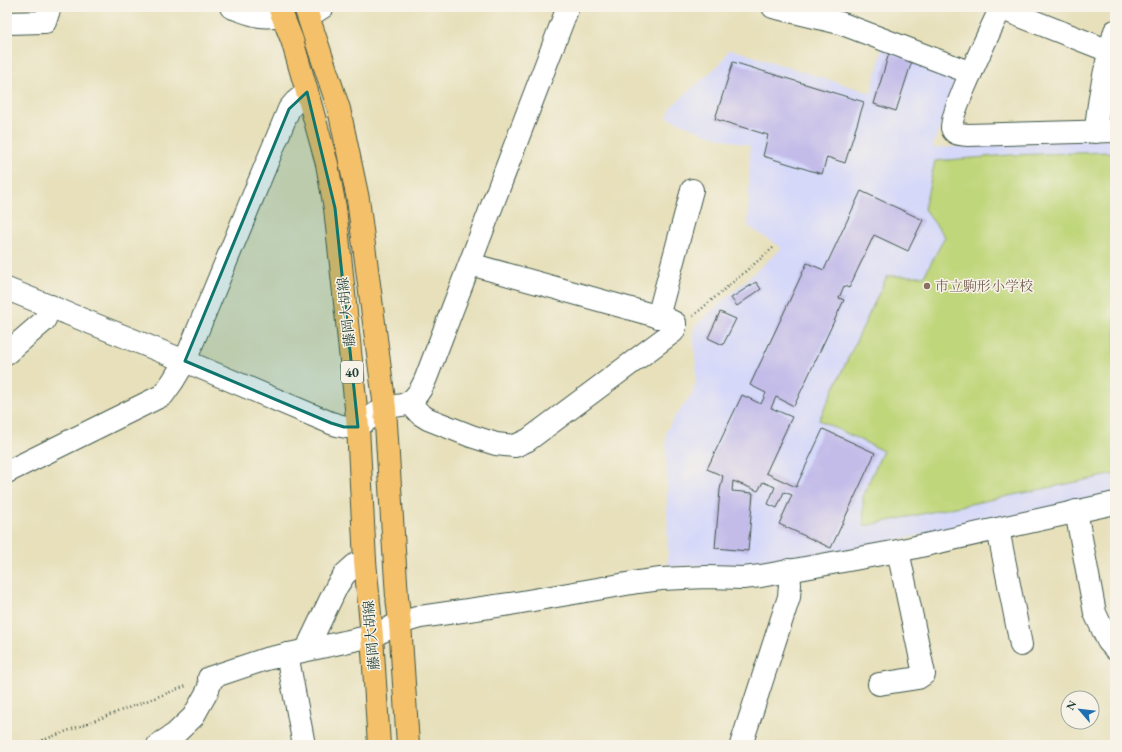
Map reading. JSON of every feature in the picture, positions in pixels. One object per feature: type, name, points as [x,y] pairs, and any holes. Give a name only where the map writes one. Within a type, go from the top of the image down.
[{"type":"main road","name":"藤岡大胡線","points":[[312,10],[338,109],[358,199],[385,408],[408,745]]},
{"type":"main road","name":"藤岡大胡線","points":[[280,11],[292,40],[308,92],[327,164],[335,208],[358,427],[365,561],[380,745]]},
{"type":"street","points":[[7,24],[45,22],[50,7]]},
{"type":"street","points":[[231,7],[256,16],[270,17],[280,11]]},
{"type":"street","points":[[7,289],[185,361],[344,428],[358,427],[385,408],[404,405],[414,398],[421,389],[426,378],[568,7]]},
{"type":"street","points":[[773,7],[840,24],[971,73]]},
{"type":"street","points":[[1001,8],[1112,41],[1097,115],[1106,131],[959,134],[954,132],[952,127],[953,116],[1001,8]]},
{"type":"street","points":[[7,472],[163,394],[185,361],[290,109],[295,102],[308,92]]},
{"type":"street","points":[[666,320],[692,190]]},
{"type":"street","points":[[409,402],[420,414],[428,419],[490,442],[515,446],[528,440],[673,332],[675,328],[666,320],[470,264]]},
{"type":"street","points":[[7,353],[44,321],[51,306]]},
{"type":"street","points":[[158,745],[175,734],[181,737],[207,692],[210,684],[208,678],[266,659],[372,636],[400,623],[420,617],[510,604],[638,582],[689,577],[743,578],[898,551],[1115,503]]},
{"type":"street","points":[[1076,512],[1095,613],[1108,641],[1115,649]]},
{"type":"street","points":[[998,528],[1021,645]]},
{"type":"street","points":[[879,684],[918,678],[924,674],[898,551]]},
{"type":"street","points":[[310,649],[310,642],[337,586],[345,574],[355,565],[365,561]]},
{"type":"street","points":[[741,745],[789,597],[789,570]]},
{"type":"street","points":[[287,654],[304,745]]},
{"type":"path","points":[[666,320],[686,321],[773,248]]},
{"type":"path","points":[[27,745],[208,678]]},
{"type":"highlighted area","points":[[307,92],[335,208],[358,427],[344,427],[331,423],[185,361],[289,109]]},
{"type":"shaded area","name":"市立駒形小学校","points":[[883,46],[957,75],[959,85],[933,144],[933,148],[1115,138],[1115,495],[750,570],[692,566],[670,567],[668,565],[666,432],[674,418],[692,394],[696,381],[693,330],[696,325],[782,248],[748,226],[750,146],[707,134],[667,117],[672,106],[720,64],[730,49],[871,93]]},
{"type":"green space","points":[[1110,152],[1115,154],[1115,474],[864,526],[863,495],[883,451],[819,420],[887,276],[924,276],[945,237],[924,209],[935,161],[1010,155]]},
{"type":"building","points":[[889,53],[912,61],[896,111],[874,104]]},
{"type":"building","points":[[733,62],[864,102],[845,163],[827,157],[822,174],[763,156],[768,135],[715,119]]},
{"type":"building","points":[[861,191],[923,220],[908,251],[874,235],[849,288],[844,286],[839,298],[844,300],[794,406],[776,397],[771,408],[792,417],[766,473],[796,487],[823,429],[875,453],[831,548],[779,524],[792,495],[784,492],[777,508],[768,504],[775,487],[763,482],[758,491],[733,481],[732,491],[753,493],[748,551],[715,548],[720,490],[723,476],[707,469],[742,395],[761,404],[766,393],[750,385],[807,263],[824,270]]},
{"type":"building","points":[[756,282],[761,289],[737,306],[731,298]]},
{"type":"building","points":[[720,312],[736,319],[723,345],[708,338]]},
{"type":"place","name":"市立駒形小学校","points":[[927,286]]}]
